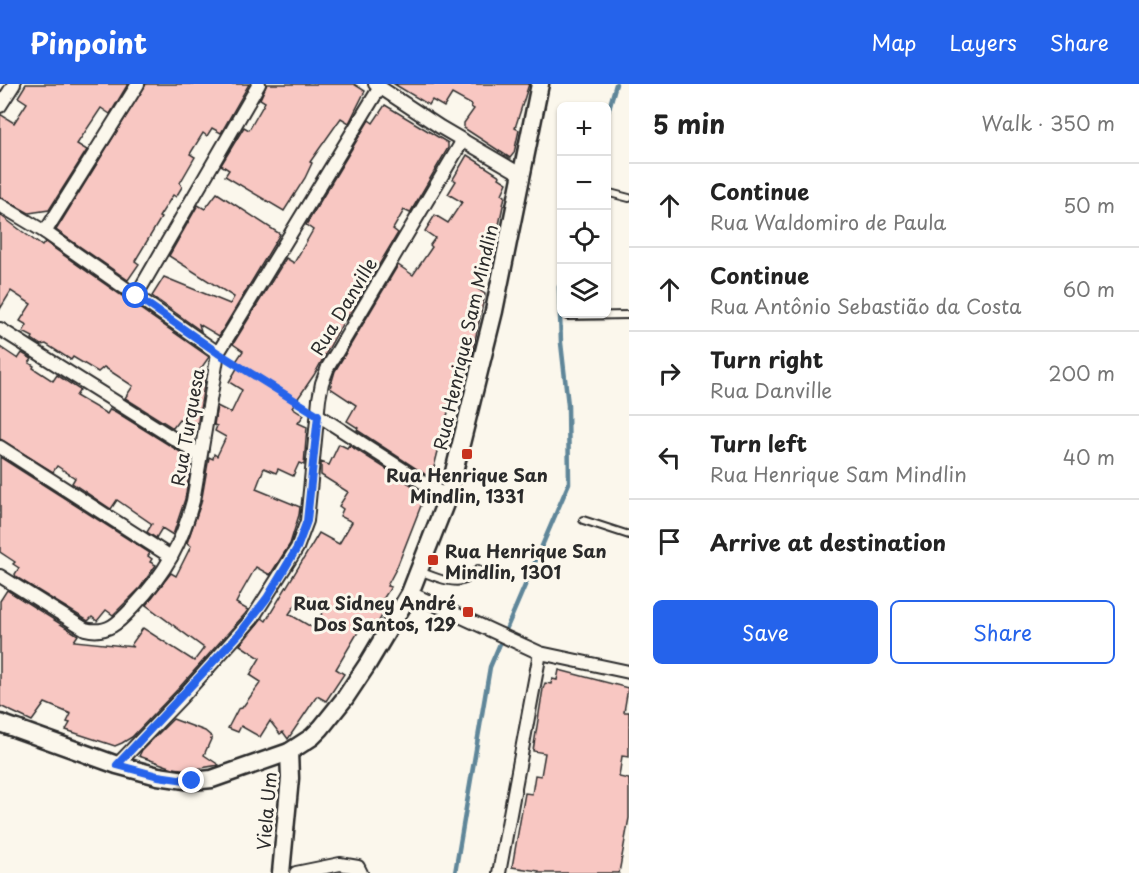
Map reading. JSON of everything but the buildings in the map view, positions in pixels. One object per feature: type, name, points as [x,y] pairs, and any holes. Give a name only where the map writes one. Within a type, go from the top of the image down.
[{"type":"street","points":[[0,106],[14,84]]},
{"type":"street","points":[[45,232],[138,84]]},
{"type":"street","points":[[136,296],[259,84]]},
{"type":"street","name":"Rua Henrique Sam Mindlin","points":[[0,723],[117,765],[158,776],[192,781],[212,779],[289,752],[312,737],[345,698],[410,593],[448,496],[494,311],[540,84]]},
{"type":"street","points":[[378,85],[522,175]]},
{"type":"street","name":"Rua Turquesa","points":[[0,576],[85,629],[95,632],[112,627],[124,618],[164,572],[187,521],[193,501],[218,353],[378,85]]},
{"type":"street","name":"Rua Danville","points":[[117,765],[247,626],[297,548],[307,521],[322,383],[328,367],[463,140]]},
{"type":"street","points":[[0,205],[45,232],[218,353]]},
{"type":"street","points":[[0,329],[200,455]]},
{"type":"street","points":[[318,415],[430,487],[448,496]]},
{"type":"street","points":[[0,447],[171,558]]},
{"type":"street","points":[[410,593],[540,653],[629,672]]},
{"type":"street","points":[[499,873],[540,653]]},
{"type":"street","name":"Viela Um","points":[[281,873],[290,778],[289,752]]},
{"type":"street","points":[[296,873],[340,864],[357,867],[361,873]]},
{"type":"lane","points":[[611,193],[629,198]]},
{"type":"lane","points":[[611,315],[629,315]]},
{"type":"lane","points":[[567,318],[567,325]]},
{"type":"lane","points":[[583,520],[629,535]]},
{"type":"lane","points":[[419,571],[459,582],[467,579],[478,569]]},
{"type":"path","points":[[218,353],[318,415]]},
{"type":"waterway","points":[[611,102],[616,84]]},
{"type":"waterway","points":[[455,873],[490,667],[569,483],[568,405],[560,318]]},
{"type":"place","name":"Rua Henrique San Mindlin, 1331","points":[[467,454]]},
{"type":"place","name":"Rua Henrique San Mindlin, 1301","points":[[433,560]]},
{"type":"place","name":"Rua Sidney André Dos Santos, 129","points":[[468,612]]},
{"type":"route","points":[[136,296],[218,353],[318,415],[307,521],[297,548],[252,619],[117,765],[174,780],[192,781]]}]
